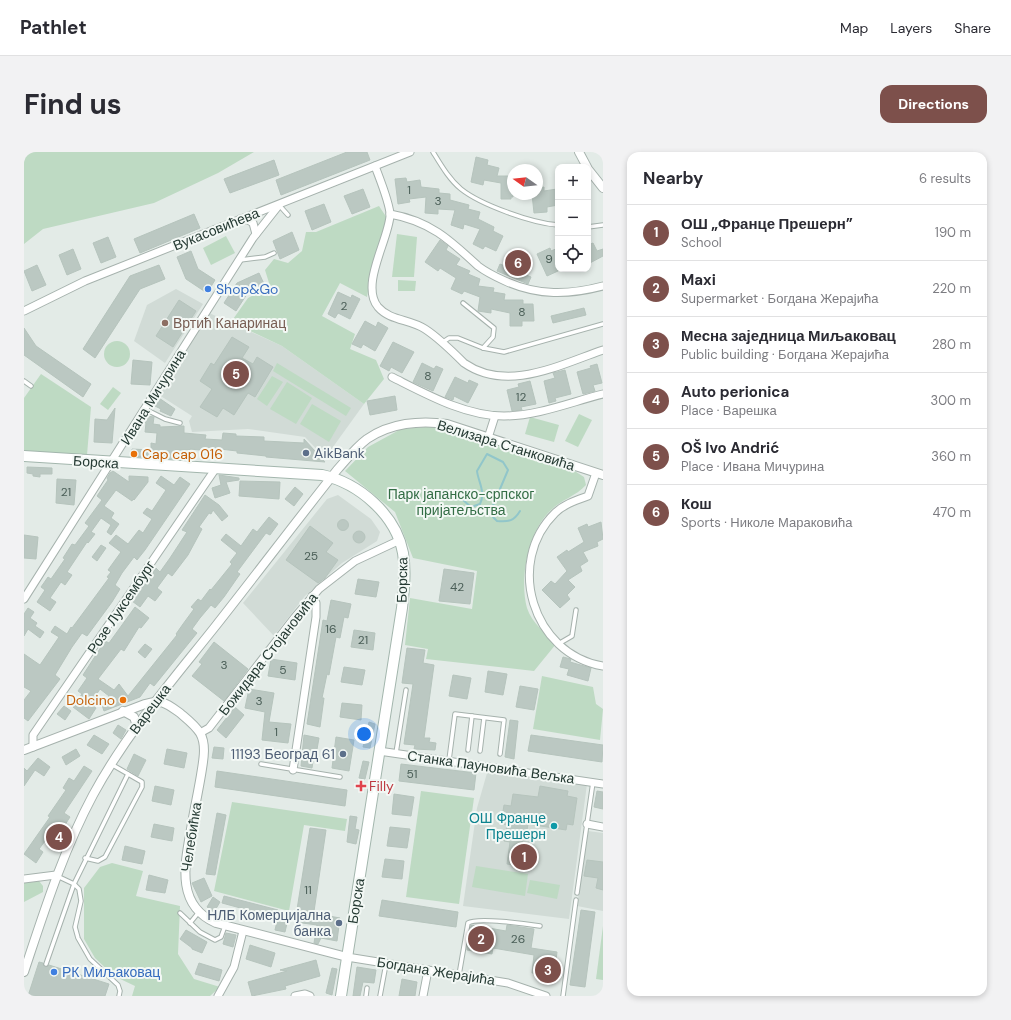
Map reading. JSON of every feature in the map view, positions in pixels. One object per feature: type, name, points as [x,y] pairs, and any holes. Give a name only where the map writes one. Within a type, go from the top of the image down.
[{"type":"main road","name":"Борска","points":[[24,456],[111,463],[288,472],[331,477],[356,490],[381,510],[394,527],[400,540],[403,553],[405,579],[398,637],[341,996]]},
{"type":"street","name":"Вукасовићева","points":[[24,311],[60,292],[268,207],[279,205],[410,152]]},
{"type":"street","points":[[579,152],[585,164]]},
{"type":"street","points":[[375,166],[390,214],[388,228],[372,280],[373,296],[377,306],[383,312],[425,329],[442,342],[470,368],[498,376],[530,375],[603,350]]},
{"type":"street","points":[[591,173],[603,188]]},
{"type":"street","name":"Ивана Мичурина","points":[[24,599],[256,234],[279,205]]},
{"type":"street","points":[[390,214],[406,217],[438,232],[458,246],[483,269],[519,287],[535,292],[559,293],[603,286]]},
{"type":"street","points":[[239,219],[252,222],[256,234]]},
{"type":"street","points":[[392,377],[444,402],[471,411],[495,416],[515,415],[603,394]]},
{"type":"street","points":[[488,438],[495,416]]},
{"type":"street","name":"Велизара Станковића","points":[[331,477],[351,453],[367,439],[398,426],[416,422],[441,423],[600,474]]},
{"type":"street","name":"Розе Луксембург","points":[[33,747],[34,735],[216,468]]},
{"type":"street","points":[[600,474],[588,496],[557,512],[538,535],[532,551],[530,582],[534,607],[540,621],[560,643],[582,660],[603,666]]},
{"type":"street","name":"Варешка","points":[[24,972],[56,875],[83,815],[111,764],[155,701],[331,477]]},
{"type":"street","name":"Божидара Стојановића","points":[[200,733],[209,728],[312,596],[346,567],[367,554],[400,540]]},
{"type":"street","points":[[293,770],[316,617],[316,603],[312,596]]},
{"type":"street","points":[[24,750],[123,711],[155,701],[161,701],[169,705],[194,725],[200,733]]},
{"type":"street","points":[[123,711],[134,717],[137,726]]},
{"type":"street","name":"Челебићка","points":[[200,733],[203,762],[184,873],[189,896],[200,912],[212,921],[225,926],[347,957]]},
{"type":"street","name":"Станка Пауновића Вељка","points":[[379,751],[449,760],[603,784]]},
{"type":"street","points":[[587,824],[603,827]]},
{"type":"street","points":[[24,879],[56,875]]},
{"type":"street","points":[[228,996],[219,994],[234,967],[244,931]]},
{"type":"street","name":"Богдана Жерајића","points":[[347,957],[508,983],[546,996]]},
{"type":"street","points":[[424,996],[428,970]]},
{"type":"street","points":[[295,996],[306,994],[310,996]]},
{"type":"lane","points":[[433,152],[454,182],[471,196],[526,219],[555,224]]},
{"type":"lane","points":[[279,205],[288,215]]},
{"type":"lane","points":[[591,227],[603,225]]},
{"type":"lane","points":[[240,260],[258,259],[274,253]]},
{"type":"lane","points":[[463,303],[494,328],[493,337],[483,348]]},
{"type":"lane","points":[[442,342],[449,338],[458,338],[498,352],[510,351],[603,324]]},
{"type":"lane","points":[[24,381],[31,386]]},
{"type":"lane","points":[[145,409],[165,419],[180,423]]},
{"type":"lane","points":[[560,643],[572,636],[576,610]]},
{"type":"lane","points":[[396,753],[406,690]]},
{"type":"lane","points":[[449,760],[454,714],[504,720],[500,754]]},
{"type":"lane","points":[[468,750],[472,716]]},
{"type":"lane","points":[[480,751],[484,718]]},
{"type":"lane","points":[[85,858],[98,861],[105,857],[142,787],[142,782],[111,764]]},
{"type":"lane","points":[[261,764],[340,777]]},
{"type":"lane","points":[[46,964],[74,884],[85,858],[128,774]]},
{"type":"lane","points":[[577,893],[593,782]]},
{"type":"lane","points":[[56,875],[74,884],[80,890],[81,897],[76,923],[78,938],[90,959],[118,985],[120,992],[119,996]]},
{"type":"lane","points":[[563,996],[576,900]]},
{"type":"lane","points":[[190,923],[200,912]]},
{"type":"lane","points":[[180,913],[205,935],[218,940],[221,937],[225,926]]},
{"type":"lane","points":[[459,975],[468,923],[472,920],[497,922],[506,920],[540,926]]},
{"type":"lane","points":[[380,996],[386,964]]},
{"type":"lane","points":[[366,996],[367,988]]},
{"type":"shaded area","name":"Вртић Канаринац","points":[[176,289],[203,304],[165,363],[134,341],[147,305]]},
{"type":"shaded area","points":[[207,312],[282,346],[364,404],[325,458],[305,437],[248,429],[192,432],[189,421],[192,416],[156,393]]},
{"type":"shaded area","points":[[338,495],[371,519],[380,532],[377,541],[342,563],[305,596],[274,636],[243,603],[327,499]]},
{"type":"shaded area","points":[[489,766],[587,784],[569,919],[463,906],[477,808]]},
{"type":"shaded area","points":[[588,831],[603,833],[603,911],[577,906]]},
{"type":"green space","points":[[24,152],[254,152],[218,173],[154,203],[43,229],[24,244]]},
{"type":"green space","points":[[379,206],[387,218],[386,235],[371,274],[367,297],[340,283],[322,316],[355,334],[350,349],[376,360],[384,379],[364,404],[282,346],[231,322],[248,298],[270,286],[265,270],[274,259],[288,263],[302,251],[306,232],[316,232]]},
{"type":"green space","points":[[397,234],[417,237],[414,277],[392,277]]},
{"type":"green space","points":[[226,236],[235,253],[211,265],[203,248]]},
{"type":"green space","points":[[513,255],[528,260],[524,272],[508,265]]},
{"type":"green space","points":[[398,280],[416,281],[415,291],[398,291]]},
{"type":"green space","points":[[117,341],[126,345],[130,354],[126,363],[117,367],[108,363],[104,354],[108,345]]},
{"type":"green space","points":[[277,363],[351,408],[346,416],[273,371]]},
{"type":"green space","points":[[41,374],[91,407],[87,455],[24,451],[24,398]]},
{"type":"green space","points":[[272,376],[283,382],[267,406],[257,399]]},
{"type":"green space","points":[[287,382],[312,398],[296,424],[270,409]]},
{"type":"green space","points":[[113,387],[121,393],[108,410],[100,404]]},
{"type":"green space","points":[[312,404],[341,421],[329,442],[300,424]]},
{"type":"green space","points":[[579,414],[592,420],[578,447],[565,441]]},
{"type":"green space","points":[[530,417],[559,425],[554,442],[525,434]]},
{"type":"green space","name":"Парк јапанско-српског пријатељства","points":[[437,426],[573,470],[584,477],[586,485],[578,492],[559,503],[543,519],[536,530],[527,556],[524,583],[527,608],[535,623],[556,644],[534,671],[426,659],[428,649],[405,645],[410,598],[472,609],[477,571],[413,558],[395,512],[345,471],[368,447],[401,429]]},
{"type":"green space","points":[[542,676],[593,687],[596,704],[603,709],[600,740],[533,729]]},
{"type":"green space","points":[[421,791],[474,798],[459,904],[406,897]]},
{"type":"green space","points":[[232,802],[347,819],[345,831],[304,825],[289,911],[214,891]]},
{"type":"green space","points":[[112,863],[143,871],[136,896],[180,906],[178,954],[194,979],[220,987],[210,996],[132,996],[135,986],[114,976],[95,958],[84,939],[84,888],[100,867]]},
{"type":"green space","points":[[476,866],[528,874],[525,896],[472,887]]},
{"type":"green space","points":[[530,880],[560,885],[557,899],[527,893]]},
{"type":"green space","points":[[24,881],[39,881],[43,886],[43,892],[24,902]]},
{"type":"green space","points":[[603,926],[603,980],[596,979]]},
{"type":"building","points":[[347,152],[367,152],[370,160],[281,195],[276,180]]},
{"type":"building","points":[[476,157],[488,160],[487,165],[499,168],[497,176],[507,176],[507,199],[501,199],[501,183],[484,180],[483,185],[471,182]]},
{"type":"building","points":[[274,160],[279,175],[230,193],[224,179]]},
{"type":"building","points":[[406,178],[407,182],[420,180],[421,187],[439,189],[439,193],[450,194],[450,200],[469,205],[468,209],[480,212],[478,219],[494,227],[493,231],[503,236],[496,251],[485,246],[483,249],[473,244],[480,229],[464,224],[463,229],[451,225],[455,210],[438,209],[438,214],[425,213],[426,197],[409,199],[410,202],[398,204],[395,179]]},
{"type":"building","points":[[543,187],[544,191],[555,189],[555,206],[547,207],[547,212],[534,213],[533,200],[543,200]]},
{"type":"building","points":[[363,189],[370,207],[352,214],[344,196]]},
{"type":"building","points":[[324,204],[331,222],[312,230],[305,211]]},
{"type":"building","points":[[194,214],[200,228],[140,253],[134,239]]},
{"type":"building","points":[[292,232],[299,250],[280,259],[273,241]]},
{"type":"building","points":[[108,237],[116,257],[101,263],[93,243]]},
{"type":"building","points":[[440,240],[448,246],[446,250],[460,259],[456,265],[470,271],[468,274],[480,279],[478,286],[494,288],[493,292],[505,294],[504,300],[523,300],[523,304],[533,304],[534,321],[522,321],[522,326],[510,326],[510,313],[491,309],[491,313],[478,311],[480,297],[464,291],[462,294],[451,289],[456,278],[440,268],[438,271],[425,262]]},
{"type":"building","points":[[593,243],[597,251],[603,249],[603,256],[591,262],[591,244]]},
{"type":"building","points":[[550,248],[551,251],[555,249],[556,272],[547,276],[537,254]]},
{"type":"building","points":[[73,249],[81,269],[67,275],[59,255]]},
{"type":"building","points":[[191,251],[198,269],[215,280],[207,293],[186,279],[177,257]]},
{"type":"building","points":[[500,264],[531,277],[528,284],[497,271]]},
{"type":"building","points":[[37,265],[46,285],[32,291],[24,271]]},
{"type":"building","points":[[159,265],[165,279],[140,289],[95,358],[83,349],[130,276]]},
{"type":"building","points":[[259,273],[265,286],[247,294],[236,311],[224,303],[237,283]]},
{"type":"building","points":[[338,292],[351,298],[352,295],[360,299],[350,319],[338,313],[335,318],[328,314]]},
{"type":"building","points":[[179,300],[196,311],[173,347],[156,336]]},
{"type":"building","points":[[584,308],[586,315],[553,323],[551,316]]},
{"type":"building","points":[[365,321],[376,327],[378,322],[388,328],[375,351],[363,344],[361,348],[352,344]]},
{"type":"building","points":[[24,328],[36,346],[91,384],[83,397],[24,355]]},
{"type":"building","points":[[232,337],[249,347],[242,358],[253,364],[257,357],[273,367],[255,397],[248,393],[234,415],[223,408],[217,417],[200,407],[212,389],[200,381],[211,363],[214,365]]},
{"type":"building","points":[[393,342],[414,352],[402,373],[391,367],[389,371],[380,366]]},
{"type":"building","points":[[133,360],[152,362],[150,385],[131,384]]},
{"type":"building","points":[[422,363],[434,369],[436,366],[443,369],[433,391],[413,382]]},
{"type":"building","points":[[597,364],[602,383],[593,385],[595,391],[583,394],[577,372],[591,368],[590,366]]},
{"type":"building","points":[[565,370],[571,394],[555,398],[556,401],[549,403],[544,381],[555,378],[553,373]]},
{"type":"building","points":[[455,377],[468,383],[469,380],[478,384],[468,403],[454,396],[453,400],[445,397]]},
{"type":"building","points":[[530,381],[536,404],[521,407],[522,410],[512,411],[507,390],[519,387],[518,384]]},
{"type":"building","points":[[395,396],[397,410],[370,415],[367,401]]},
{"type":"building","points":[[159,398],[175,409],[171,416],[160,411],[161,409],[155,406]]},
{"type":"building","points":[[115,408],[112,443],[94,442],[95,419],[107,420]]},
{"type":"building","points":[[147,416],[154,417],[153,424],[160,425],[160,427],[184,426],[184,433],[206,435],[205,439],[222,440],[223,433],[236,434],[236,436],[264,437],[264,441],[304,443],[304,439],[325,462],[266,457],[220,449],[219,452],[190,449],[175,450],[175,459],[132,456],[132,449],[151,450],[151,443],[156,444],[157,433],[145,432],[146,423],[144,422]]},
{"type":"building","points":[[27,467],[52,468],[52,474],[40,474],[40,477],[33,476],[33,474],[27,473]]},
{"type":"building","points":[[113,471],[129,482],[129,476],[148,477],[148,482],[132,501],[116,490],[104,506],[114,513],[111,518],[119,524],[111,535],[107,532],[111,525],[101,518],[91,532],[95,534],[88,543],[87,542],[67,572],[72,575],[65,585],[61,582],[50,598],[56,602],[50,611],[37,602],[45,590],[41,587],[48,577],[51,579],[65,559],[63,558],[72,544],[75,545],[89,526],[85,523],[102,500],[97,496],[108,480],[107,478],[110,473]]},
{"type":"building","points":[[219,475],[239,478],[239,480],[226,482],[230,493],[215,498],[212,488],[221,485]]},
{"type":"building","points":[[161,476],[174,485],[180,477],[190,484],[145,550],[137,560],[134,557],[122,573],[115,585],[120,589],[112,602],[87,636],[82,633],[72,647],[55,675],[60,679],[28,721],[24,718],[24,700],[31,691],[24,687],[24,654],[40,665],[59,637],[51,632],[55,626],[67,634],[71,627],[72,628],[109,578],[107,577],[111,572],[108,570],[121,552],[109,543],[116,535],[128,544],[139,530],[143,533],[152,519],[143,513],[147,508],[152,511],[166,490],[156,483]]},
{"type":"building","points":[[57,479],[76,480],[74,505],[56,503]]},
{"type":"building","points":[[240,481],[280,482],[279,499],[239,496]]},
{"type":"building","points":[[295,487],[303,494],[294,506],[285,499]]},
{"type":"building","points":[[205,495],[219,505],[228,516],[222,521],[213,510],[211,514],[209,513],[199,527],[202,529],[188,555],[172,576],[168,573],[157,588],[162,592],[155,601],[148,596],[140,607],[132,601],[156,568],[160,572],[170,558],[187,532],[182,530]]},
{"type":"building","points":[[269,517],[278,524],[270,535],[266,533],[237,572],[240,574],[215,608],[211,605],[200,618],[192,629],[197,633],[154,686],[150,683],[140,697],[104,711],[102,705],[109,696],[100,689],[90,704],[96,708],[89,719],[73,707],[82,694],[78,691],[87,678],[83,675],[105,641],[109,643],[135,607],[149,618],[141,628],[139,627],[124,651],[121,649],[98,679],[114,690],[119,684],[128,696],[177,635],[176,634],[194,609],[191,607],[198,599],[201,601],[232,564],[230,562],[237,553],[221,540],[226,534],[241,546],[253,529],[257,532]]},
{"type":"building","points":[[343,519],[347,521],[349,525],[347,529],[343,531],[339,529],[337,525],[339,521]]},
{"type":"building","points":[[601,522],[603,539],[597,542],[598,546],[583,552],[588,561],[580,566],[582,571],[568,580],[575,587],[567,595],[570,599],[560,608],[542,590],[551,581],[555,584],[567,571],[557,557],[567,550],[568,552],[584,542],[578,528],[587,524],[588,527]]},
{"type":"building","points":[[310,526],[333,543],[326,552],[338,560],[325,578],[318,583],[286,560]]},
{"type":"building","points":[[359,531],[363,533],[365,537],[363,541],[359,543],[355,541],[353,537],[355,533]]},
{"type":"building","points":[[24,535],[38,537],[36,559],[24,558]]},
{"type":"building","points":[[101,545],[106,548],[97,561],[92,557]]},
{"type":"building","points":[[444,569],[474,573],[470,604],[439,601]]},
{"type":"building","points":[[358,579],[379,582],[376,597],[355,594]]},
{"type":"building","points":[[331,600],[351,604],[348,618],[344,617],[340,638],[336,637],[329,675],[327,674],[322,698],[324,698],[320,727],[307,724],[323,620],[327,621]]},
{"type":"building","points":[[28,608],[34,612],[30,618],[37,623],[35,626],[44,632],[40,638],[28,629],[24,636],[24,614]]},
{"type":"building","points":[[354,630],[375,633],[373,650],[351,647]]},
{"type":"building","points":[[214,642],[248,669],[224,701],[192,676],[202,664],[199,662]]},
{"type":"building","points":[[145,644],[152,649],[145,658],[138,652]]},
{"type":"building","points":[[407,648],[425,650],[423,663],[434,665],[424,738],[430,738],[429,742],[436,743],[435,750],[414,749],[415,745],[404,744],[413,684],[402,683]]},
{"type":"building","points":[[563,657],[571,659],[570,662],[591,668],[588,681],[567,675],[569,669],[560,667]]},
{"type":"building","points":[[271,659],[297,663],[295,680],[268,676]]},
{"type":"building","points":[[344,667],[365,670],[362,685],[341,682]]},
{"type":"building","points":[[488,671],[507,674],[503,695],[485,692]]},
{"type":"building","points":[[453,675],[471,678],[467,699],[449,696]]},
{"type":"building","points":[[520,686],[538,689],[534,710],[516,707]]},
{"type":"building","points":[[249,689],[274,693],[269,722],[291,724],[288,743],[262,740],[265,712],[245,708]]},
{"type":"building","points":[[342,703],[362,705],[361,720],[340,717]]},
{"type":"building","points":[[64,706],[71,711],[65,720],[57,714]]},
{"type":"building","points":[[235,707],[244,715],[226,738],[217,730]]},
{"type":"building","points":[[510,720],[518,721],[514,759],[505,757]]},
{"type":"building","points":[[369,722],[375,724],[370,748],[363,747]]},
{"type":"building","points":[[118,725],[126,730],[121,739],[113,733]]},
{"type":"building","points":[[94,735],[109,744],[102,754],[87,745]]},
{"type":"building","points":[[304,735],[319,738],[312,768],[301,766]]},
{"type":"building","points":[[531,735],[603,745],[602,762],[528,751]]},
{"type":"building","name":"11193 Београд 61","points":[[336,737],[354,740],[349,771],[332,768]]},
{"type":"building","points":[[214,747],[224,748],[223,759],[212,758]]},
{"type":"building","points":[[76,749],[80,756],[66,765],[62,757]]},
{"type":"building","points":[[167,749],[187,753],[184,768],[164,764]]},
{"type":"building","points":[[134,754],[146,760],[138,776],[127,769]]},
{"type":"building","points":[[38,758],[50,767],[44,776],[35,770],[24,786],[24,768],[27,771]]},
{"type":"building","points":[[363,761],[369,762],[365,779],[359,778]]},
{"type":"building","points":[[401,764],[476,773],[474,790],[399,781]]},
{"type":"building","points":[[84,766],[92,771],[64,813],[70,817],[61,831],[66,834],[60,845],[48,837],[39,849],[43,852],[36,863],[24,854],[50,817],[48,816],[66,790],[63,788],[69,778],[74,781]]},
{"type":"building","points":[[217,771],[347,790],[345,806],[215,787]]},
{"type":"building","points":[[155,786],[174,790],[171,805],[152,801]]},
{"type":"building","name":"ОШ Франце Прешерн","points":[[540,786],[568,791],[567,796],[577,798],[573,825],[567,824],[566,830],[528,824],[527,830],[524,831],[518,866],[507,864],[510,842],[504,841],[507,825],[501,824],[504,805],[511,806],[513,794],[538,797]]},
{"type":"building","points":[[597,791],[603,792],[603,809],[594,807]]},
{"type":"building","points":[[394,794],[414,797],[411,816],[392,814]]},
{"type":"building","points":[[217,813],[226,815],[215,875],[206,874]]},
{"type":"building","points":[[350,816],[357,817],[355,829],[359,830],[356,844],[347,842]]},
{"type":"building","points":[[154,824],[174,828],[172,841],[151,837]]},
{"type":"building","points":[[390,827],[410,829],[407,848],[387,846]]},
{"type":"building","points":[[310,828],[326,830],[313,918],[328,921],[329,916],[340,918],[337,941],[321,938],[318,944],[314,943],[317,925],[295,922]]},
{"type":"building","points":[[125,846],[145,851],[142,864],[122,860]]},
{"type":"building","points":[[385,859],[404,861],[402,879],[382,877]]},
{"type":"building","points":[[587,860],[603,862],[603,890],[596,888],[598,878],[584,876]]},
{"type":"building","points":[[149,875],[168,880],[165,893],[146,890]]},
{"type":"building","points":[[204,878],[212,896],[201,902],[192,883]]},
{"type":"building","points":[[224,896],[278,910],[277,918],[222,903]]},
{"type":"building","points":[[213,897],[220,902],[214,912],[207,907]]},
{"type":"building","points":[[382,900],[458,912],[456,927],[379,916]]},
{"type":"building","points":[[581,910],[595,912],[585,987],[570,985]]},
{"type":"building","points":[[278,917],[288,919],[285,932],[275,930]]},
{"type":"building","points":[[471,925],[506,931],[507,925],[534,929],[531,948],[557,952],[554,976],[532,973],[534,955],[493,948],[492,954],[467,950]]},
{"type":"building","points":[[186,930],[207,942],[202,953],[192,949],[180,939]]},
{"type":"building","points":[[226,933],[236,935],[233,947],[223,944]]},
{"type":"building","points":[[250,945],[275,953],[271,967],[246,959]]},
{"type":"building","points":[[316,960],[320,976],[285,986],[286,989],[252,996],[248,982],[287,971],[280,970]]},
{"type":"building","name":"РК Миљаковац","points":[[39,962],[43,963],[45,967],[49,965],[109,984],[105,996],[28,996]]},
{"type":"building","points":[[199,963],[222,970],[219,981],[195,974]]},
{"type":"building","points":[[357,967],[376,970],[374,983],[363,982],[360,996],[353,996]]},
{"type":"building","points":[[332,968],[337,969],[332,995],[326,993]]},
{"type":"building","points":[[402,979],[417,982],[415,996],[399,996]]},
{"type":"waterway","points":[[456,497],[463,500],[471,507],[480,504],[482,500],[482,491],[477,471],[487,454],[503,462],[508,470],[492,508],[493,517],[497,521],[508,521],[516,517],[520,511]]},
{"type":"place","name":"Кош","points":[[518,263]]},
{"type":"place","name":"Shop&Go","points":[[208,289]]},
{"type":"place","name":"Вртић Канаринац","points":[[165,323]]},
{"type":"place","name":"OŠ Ivo Andrić","points":[[236,374]]},
{"type":"place","name":"AikBank","points":[[306,453]]},
{"type":"place","name":"Cap cap 016","points":[[134,454]]},
{"type":"place","name":"Dolcino","points":[[123,700]]},
{"type":"place","name":"11193 Београд 61","points":[[343,754]]},
{"type":"place","name":"Filly","points":[[361,786]]},
{"type":"place","name":"ОШ Франце Прешерн","points":[[554,826]]},
{"type":"place","name":"Auto perionica","points":[[59,837]]},
{"type":"place","name":"ОШ „Франце Прешерн”","points":[[524,857]]},
{"type":"place","name":"НЛБ Комерцијална банка","points":[[339,923]]},
{"type":"place","name":"Maxi","points":[[481,939]]},
{"type":"place","name":"Месна заједница Миљаковац","points":[[548,970]]},
{"type":"place","name":"РК Миљаковац","points":[[54,972]]}]
